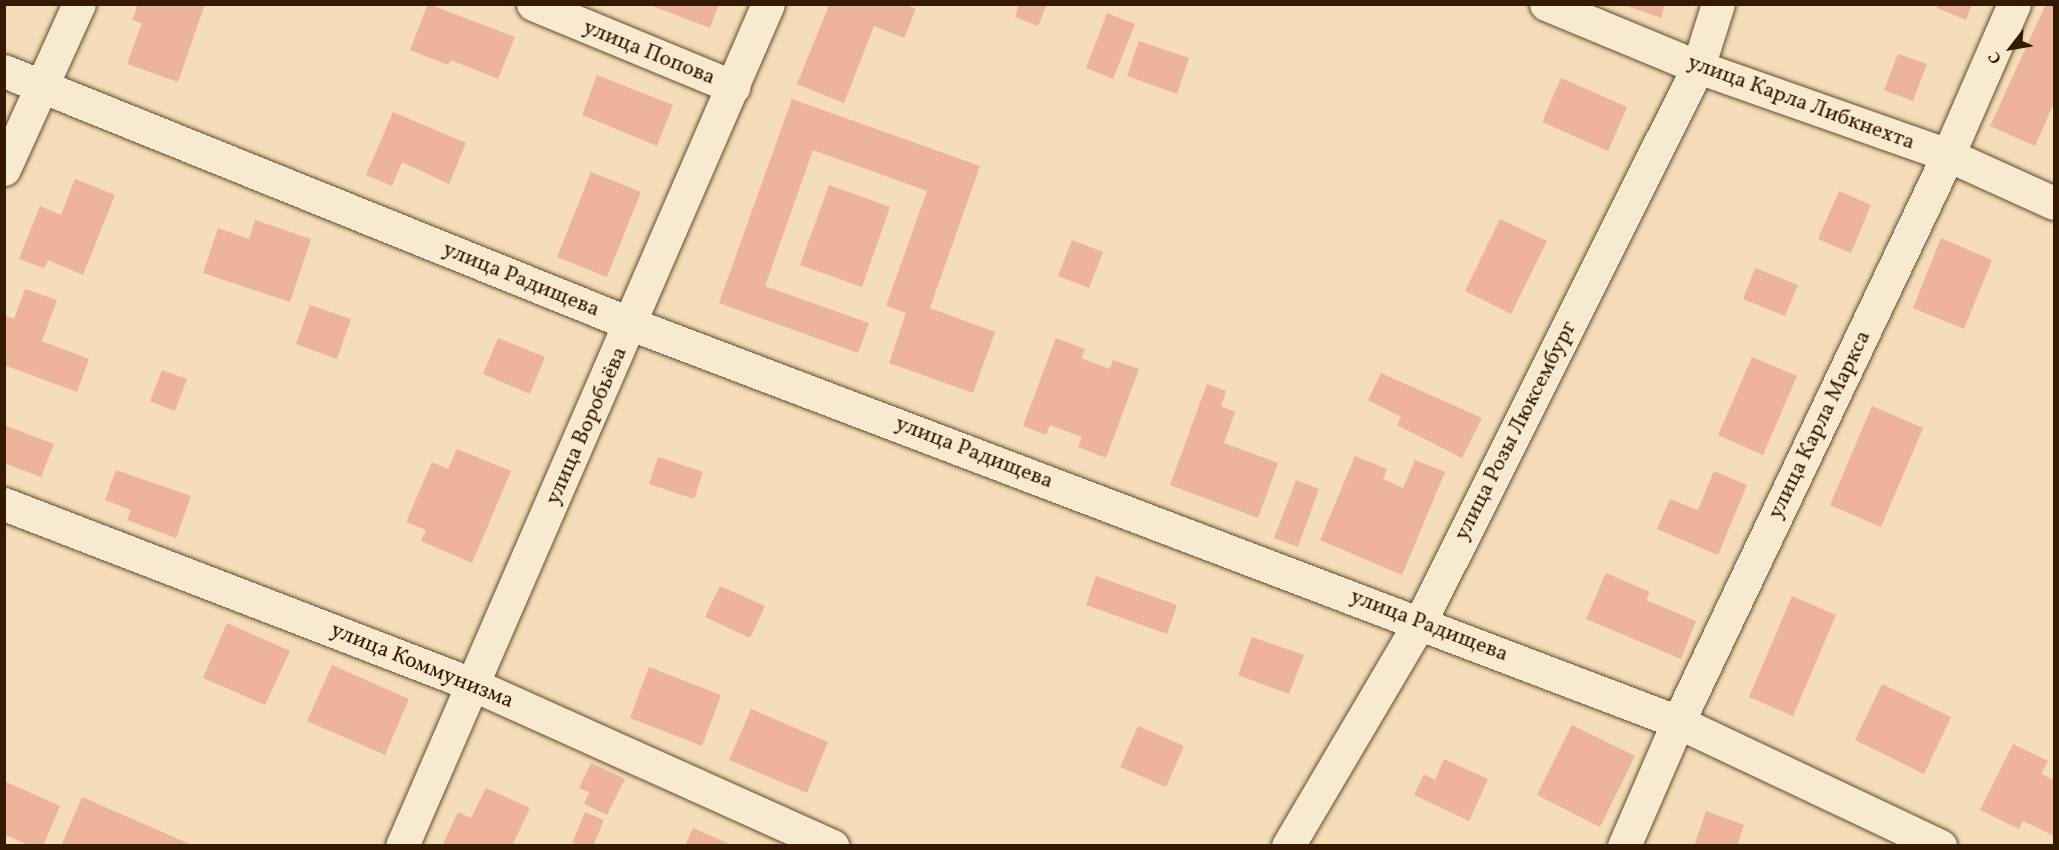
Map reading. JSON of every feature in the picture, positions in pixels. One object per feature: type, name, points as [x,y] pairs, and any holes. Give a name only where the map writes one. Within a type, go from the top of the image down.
[{"type":"street","points":[[4,169],[79,4]]},
{"type":"street","name":"улица Попова","points":[[533,4],[733,87]]},
{"type":"street","name":"улица Воробьёва","points":[[402,846],[631,324],[768,4]]},
{"type":"street","name":"улица Карла Либкнехта","points":[[1546,4],[1698,67],[1948,155],[2055,203]]},
{"type":"street","name":"улица Розы Люксембург","points":[[1288,846],[1420,622],[1698,67],[1718,4]]},
{"type":"street","name":"улица Карла Маркса","points":[[1623,846],[1678,722],[1948,155],[2014,4]]},
{"type":"street","name":"улица Радищева","points":[[4,71],[631,324],[1678,722],[1940,846]]},
{"type":"street","name":"улица Коммунизма","points":[[4,504],[474,684],[832,846]]},
{"type":"building","points":[[130,4],[205,4],[178,82],[127,64],[142,23],[132,20],[137,7]]},
{"type":"building","points":[[428,4],[515,37],[498,79],[451,60],[448,65],[410,50]]},
{"type":"building","points":[[647,4],[719,4],[710,28]]},
{"type":"building","points":[[1019,4],[1047,4],[1038,26],[1015,17]]},
{"type":"building","points":[[1621,4],[1665,4],[1661,18]]},
{"type":"building","points":[[1938,4],[1972,4],[1966,20],[1937,8]]},
{"type":"building","points":[[2046,4],[2054,4],[2054,103],[2035,146],[1990,126]]},
{"type":"building","points":[[829,5],[906,5],[916,9],[904,38],[874,26],[844,103],[797,84]]},
{"type":"building","points":[[1107,13],[1135,24],[1113,79],[1086,68]]},
{"type":"building","points":[[1139,41],[1189,58],[1177,94],[1127,76]]},
{"type":"building","points":[[1898,54],[1927,64],[1913,101],[1884,90]]},
{"type":"building","points":[[597,75],[673,105],[657,146],[582,115]]},
{"type":"building","points":[[1561,78],[1627,107],[1608,151],[1542,122]]},
{"type":"building","points":[[792,99],[980,166],[930,308],[995,332],[973,393],[889,363],[906,313],[886,306],[927,191],[813,150],[765,286],[869,323],[858,353],[719,303]]},
{"type":"building","points":[[393,112],[466,143],[449,184],[402,162],[392,186],[366,175]]},
{"type":"building","points":[[591,172],[641,192],[607,277],[557,257]]},
{"type":"building","points":[[75,179],[115,195],[83,275],[48,260],[44,268],[19,259],[40,206],[61,215]]},
{"type":"building","points":[[829,185],[890,207],[862,287],[800,265]]},
{"type":"building","points":[[1839,191],[1871,205],[1851,253],[1818,239]]},
{"type":"building","points":[[1500,219],[1547,241],[1511,314],[1465,291]]},
{"type":"building","points":[[255,220],[311,239],[290,302],[203,273],[218,228],[249,239]]},
{"type":"building","points":[[1941,238],[1992,260],[1964,329],[1913,308]]},
{"type":"building","points":[[1072,240],[1103,252],[1089,288],[1058,276]]},
{"type":"building","points":[[1755,268],[1798,285],[1785,316],[1743,299]]},
{"type":"building","points":[[25,289],[57,300],[42,341],[89,359],[77,392],[4,365],[4,315],[14,319]]},
{"type":"building","points":[[310,305],[351,319],[337,359],[296,344]]},
{"type":"building","points":[[498,338],[545,357],[530,394],[483,374]]},
{"type":"building","points":[[1056,338],[1085,349],[1081,358],[1110,369],[1113,360],[1139,369],[1106,458],[1078,447],[1082,437],[1050,425],[1046,435],[1023,426]]},
{"type":"building","points":[[1752,357],[1797,376],[1763,455],[1718,435]]},
{"type":"building","points":[[162,370],[187,379],[175,411],[150,401]]},
{"type":"building","points":[[1381,373],[1482,418],[1462,458],[1397,425],[1401,417],[1368,400]]},
{"type":"building","points":[[1207,384],[1226,391],[1221,406],[1235,412],[1224,443],[1278,463],[1258,518],[1170,485]]},
{"type":"building","points":[[1872,406],[1923,428],[1881,527],[1830,505]]},
{"type":"building","points":[[4,425],[54,444],[41,477],[4,463]]},
{"type":"building","points":[[457,449],[511,471],[472,563],[421,541],[426,530],[406,522],[432,462],[448,469]]},
{"type":"building","points":[[1355,456],[1387,469],[1383,479],[1403,488],[1415,460],[1445,472],[1402,575],[1320,540]]},
{"type":"building","points":[[658,457],[703,472],[694,499],[649,484]]},
{"type":"building","points":[[116,470],[191,496],[176,538],[127,520],[131,510],[105,500]]},
{"type":"building","points":[[1714,471],[1747,485],[1718,555],[1657,529],[1670,499],[1698,510]]},
{"type":"building","points":[[1296,480],[1319,489],[1298,547],[1274,538]]},
{"type":"building","points":[[1606,573],[1650,592],[1646,600],[1696,621],[1681,659],[1586,619]]},
{"type":"building","points":[[1096,576],[1177,605],[1167,634],[1086,605]]},
{"type":"building","points":[[720,586],[765,606],[750,638],[705,617]]},
{"type":"building","points":[[1792,596],[1836,615],[1793,716],[1749,697]]},
{"type":"building","points":[[227,623],[290,651],[265,705],[203,678]]},
{"type":"building","points":[[1252,637],[1304,655],[1289,694],[1238,675]]},
{"type":"building","points":[[332,665],[409,699],[385,755],[307,721]]},
{"type":"building","points":[[649,667],[721,695],[702,746],[630,718]]},
{"type":"building","points":[[1882,684],[1951,717],[1924,774],[1855,740]]},
{"type":"building","points":[[751,709],[828,742],[807,793],[729,760]]},
{"type":"building","points":[[1572,725],[1635,756],[1600,827],[1537,795]]},
{"type":"building","points":[[1138,726],[1184,746],[1166,787],[1120,767]]},
{"type":"building","points":[[2013,744],[2048,761],[2041,774],[2054,780],[2054,836],[2023,821],[2019,829],[1980,810]]},
{"type":"building","points":[[1444,759],[1488,779],[1469,821],[1414,795],[1424,774],[1435,780]]},
{"type":"building","points":[[591,763],[625,779],[607,815],[584,804],[589,792],[579,788]]},
{"type":"building","points":[[4,781],[60,806],[43,846],[30,846],[4,834]]},
{"type":"building","points":[[486,788],[530,808],[512,846],[442,846],[458,812],[471,818]]},
{"type":"building","points":[[82,797],[194,846],[61,846]]},
{"type":"building","points":[[1706,811],[1744,825],[1737,846],[1694,846]]},
{"type":"building","points":[[585,812],[604,820],[593,846],[572,843]]},
{"type":"building","points":[[693,828],[734,846],[685,846]]}]
